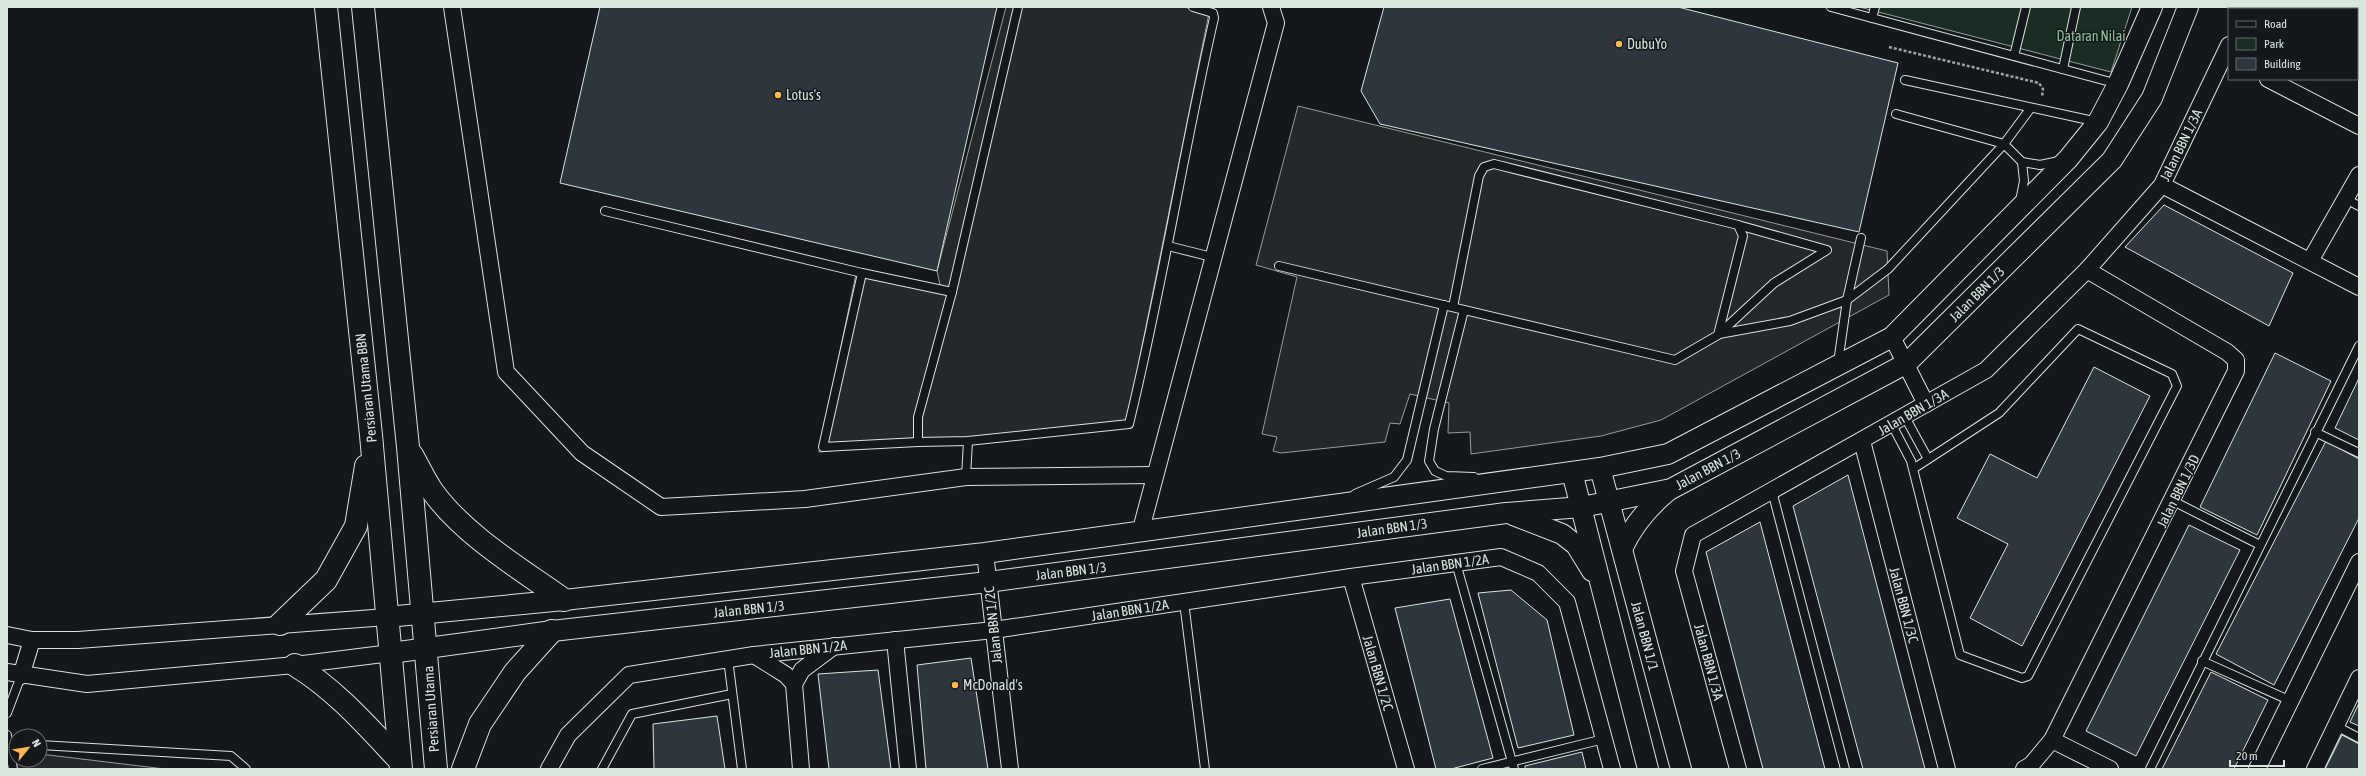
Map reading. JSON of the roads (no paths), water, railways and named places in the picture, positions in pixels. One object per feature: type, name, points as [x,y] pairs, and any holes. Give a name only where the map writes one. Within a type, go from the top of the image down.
[{"type":"main road","name":"Persiaran Utama BBN","points":[[326,7],[371,435],[400,765]]},
{"type":"main road","points":[[363,7],[427,650]]},
{"type":"main road","points":[[280,624],[326,580],[356,526],[371,435]]},
{"type":"main road","points":[[408,447],[433,492],[460,521],[478,538],[564,600]]},
{"type":"main road","points":[[463,769],[480,724],[516,672],[552,631]]},
{"type":"main road","name":"Persiaran Utama","points":[[427,650],[436,769]]},
{"type":"main road","points":[[295,664],[320,680],[346,704],[400,765]]},
{"type":"street","points":[[452,7],[506,372],[582,453],[661,507],[805,499],[966,477],[1154,475]]},
{"type":"street","points":[[1228,551],[1209,546],[1184,545],[1156,547],[1143,542],[1140,532],[1212,257],[1276,23],[1271,7]]},
{"type":"street","name":"Jalan BBN 1/3","points":[[387,617],[564,600],[985,553],[1600,468],[1668,454],[1892,338],[2068,160],[2098,122],[2118,84],[2152,7]]},
{"type":"street","name":"Jalan BBN 1/3","points":[[391,653],[427,650],[552,631],[988,582],[1506,513],[1582,507],[1610,503],[1671,488],[1907,363],[2112,160],[2152,98],[2188,7]]},
{"type":"street","name":"Jalan BBN 1/3A","points":[[1738,769],[1684,571],[1693,535],[1862,442],[1986,370],[2087,270],[2162,184],[2228,53]]},
{"type":"street","points":[[2270,80],[2359,126]]},
{"type":"street","points":[[2310,261],[2352,202],[2359,175]]},
{"type":"street","points":[[2162,184],[2359,287]]},
{"type":"street","name":"Jalan BBN 1/3D","points":[[2024,769],[2031,765],[2052,740],[2236,371],[2236,360],[2227,352],[2087,270]]},
{"type":"street","points":[[1892,338],[1907,363],[1926,404]]},
{"type":"street","name":"Jalan BBN 1/3C","points":[[1862,442],[1947,769]]},
{"type":"street","name":"Jalan BBN 1/1","points":[[1600,468],[1681,769]]},
{"type":"street","points":[[1572,472],[1648,769]]},
{"type":"street","points":[[1622,549],[1632,528],[1654,502],[1671,488]]},
{"type":"street","points":[[1506,513],[1562,534],[1576,545],[1602,588]]},
{"type":"street","name":"Jalan BBN 1/2C","points":[[985,553],[1010,769]]},
{"type":"street","name":"Jalan BBN 1/2A","points":[[549,769],[568,735],[628,675],[754,655],[836,645],[994,630],[1350,577],[1501,557],[1538,573],[1567,602],[1612,769]]},
{"type":"street","points":[[2257,769],[2359,562]]},
{"type":"street","name":"Jalan BBN 1/2C","points":[[1350,577],[1406,769]]},
{"type":"street","points":[[7,635],[32,640],[78,640],[387,617]]},
{"type":"street","points":[[32,640],[14,674],[87,684],[295,664],[391,653]]},
{"type":"street","points":[[896,640],[908,769]]},
{"type":"street","points":[[801,769],[794,684],[802,670],[836,645]]},
{"type":"street","points":[[754,655],[786,675],[794,684]]},
{"type":"street","points":[[2315,769],[2359,678]]},
{"type":"street","points":[[2052,740],[2110,769]]},
{"type":"lane","points":[[918,442],[918,417],[952,292],[1018,7]]},
{"type":"lane","points":[[862,272],[823,447],[968,441],[1129,424],[1148,345],[1214,18],[1213,13],[1193,7]]},
{"type":"lane","points":[[1831,7],[2118,84]]},
{"type":"lane","points":[[1872,18],[1875,7]]},
{"type":"lane","points":[[2014,56],[2026,7]]},
{"type":"lane","points":[[2062,69],[2076,7]]},
{"type":"lane","points":[[1905,80],[2030,109],[2098,122]]},
{"type":"lane","points":[[1718,334],[1790,321],[1846,300],[1888,269],[2004,144],[2030,109]]},
{"type":"lane","points":[[1896,114],[2004,144],[2022,162],[2040,165],[2068,160]]},
{"type":"lane","points":[[2018,210],[2024,181],[2022,162]]},
{"type":"lane","points":[[1279,266],[1675,360],[1718,334],[1774,283],[1826,250],[1738,225],[1494,164],[1484,167],[1479,176],[1453,307]]},
{"type":"lane","points":[[605,211],[952,292]]},
{"type":"lane","points":[[1718,334],[1743,236],[1738,225]]},
{"type":"lane","points":[[1838,366],[1846,300],[1861,238]]},
{"type":"lane","points":[[1168,246],[1212,257]]},
{"type":"lane","points":[[1326,506],[1394,477],[1407,460],[1444,305]]},
{"type":"lane","points":[[1464,310],[1434,429],[1429,461],[1436,471],[1446,476],[1513,479]]},
{"type":"lane","points":[[1898,421],[1913,469],[1960,655],[2022,678],[2028,676],[2177,386],[2175,379],[2172,374],[2078,329],[1999,413],[1913,469]]},
{"type":"lane","points":[[2150,769],[2202,661],[2359,346]]},
{"type":"lane","points":[[1898,421],[1928,459]]},
{"type":"lane","points":[[2316,432],[2359,453]]},
{"type":"lane","points":[[966,477],[968,441]]},
{"type":"lane","points":[[1772,491],[1845,769]]},
{"type":"lane","points":[[2173,500],[2260,545]]},
{"type":"lane","points":[[1456,563],[1513,765]]},
{"type":"lane","points":[[1184,602],[1205,769]]},
{"type":"lane","points":[[728,659],[742,769]]},
{"type":"lane","points":[[2202,661],[2291,700]]},
{"type":"lane","points":[[7,713],[14,674]]},
{"type":"lane","points":[[602,769],[632,714],[732,694]]},
{"type":"lane","points":[[2336,726],[2359,738]]},
{"type":"lane","points":[[1482,769],[1513,765],[1604,738]]},
{"type":"lane","points":[[48,745],[231,756],[246,769]]},
{"type":"place","name":"DubuYo","points":[[1619,44]]},
{"type":"place","name":"Lotus's","points":[[778,95]]},
{"type":"place","name":"McDonald's","points":[[955,685]]},
{"type":"park label","name":"Dataran Nilai","points":[[2091,36]]}]
